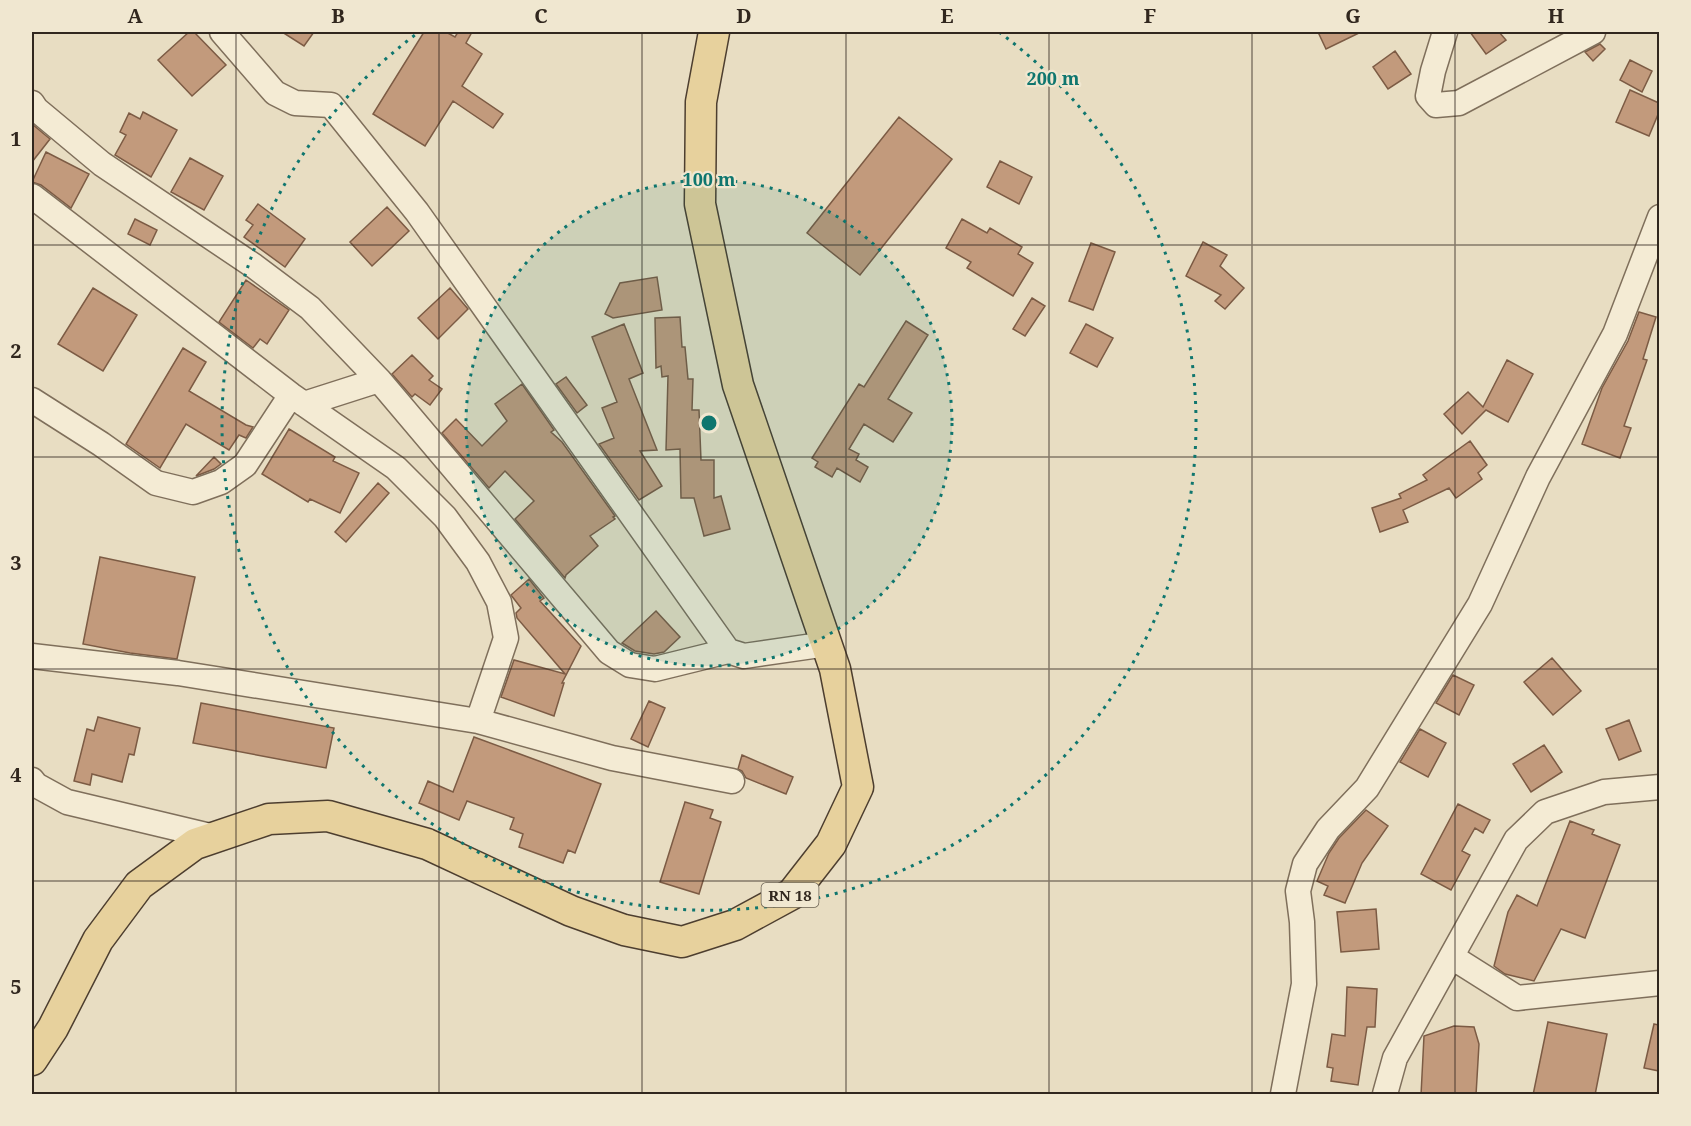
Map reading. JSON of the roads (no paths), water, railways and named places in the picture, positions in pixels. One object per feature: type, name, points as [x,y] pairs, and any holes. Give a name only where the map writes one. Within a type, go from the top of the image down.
[{"type":"main road","name":"RN 18","points":[[32,1060],[53,1028],[98,940],[139,885],[195,843],[269,819],[328,816],[427,844],[571,911],[624,930],[682,942],[735,925],[792,894],[831,844],[858,787],[836,669],[738,385],[700,204],[701,102],[714,32]]},
{"type":"street","points":[[222,32],[275,93],[295,103],[331,105],[417,212],[728,651]]},
{"type":"street","points":[[1445,32],[1428,96],[1436,105],[1459,103],[1593,32]]},
{"type":"street","points":[[32,103],[36,109],[102,164],[254,266],[310,308],[379,380],[609,652],[630,665],[656,669],[728,651],[744,656],[827,644]]},
{"type":"street","points":[[32,196],[298,400],[396,468],[445,517],[477,562],[499,602],[506,638],[478,721]]},
{"type":"street","points":[[1283,1095],[1304,984],[1302,922],[1298,891],[1305,864],[1328,829],[1367,788],[1480,604],[1538,477],[1616,334],[1659,217]]},
{"type":"street","points":[[32,400],[101,444],[156,483],[193,492],[221,482],[245,465],[298,400],[379,380]]},
{"type":"street","points":[[32,656],[178,673],[478,721],[612,758],[732,781]]},
{"type":"street","points":[[32,780],[36,785],[67,802],[214,837]]},
{"type":"street","points":[[1385,1095],[1395,1058],[1516,840],[1545,812],[1604,792],[1659,787]]},
{"type":"street","points":[[1452,957],[1517,998],[1659,983]]}]
